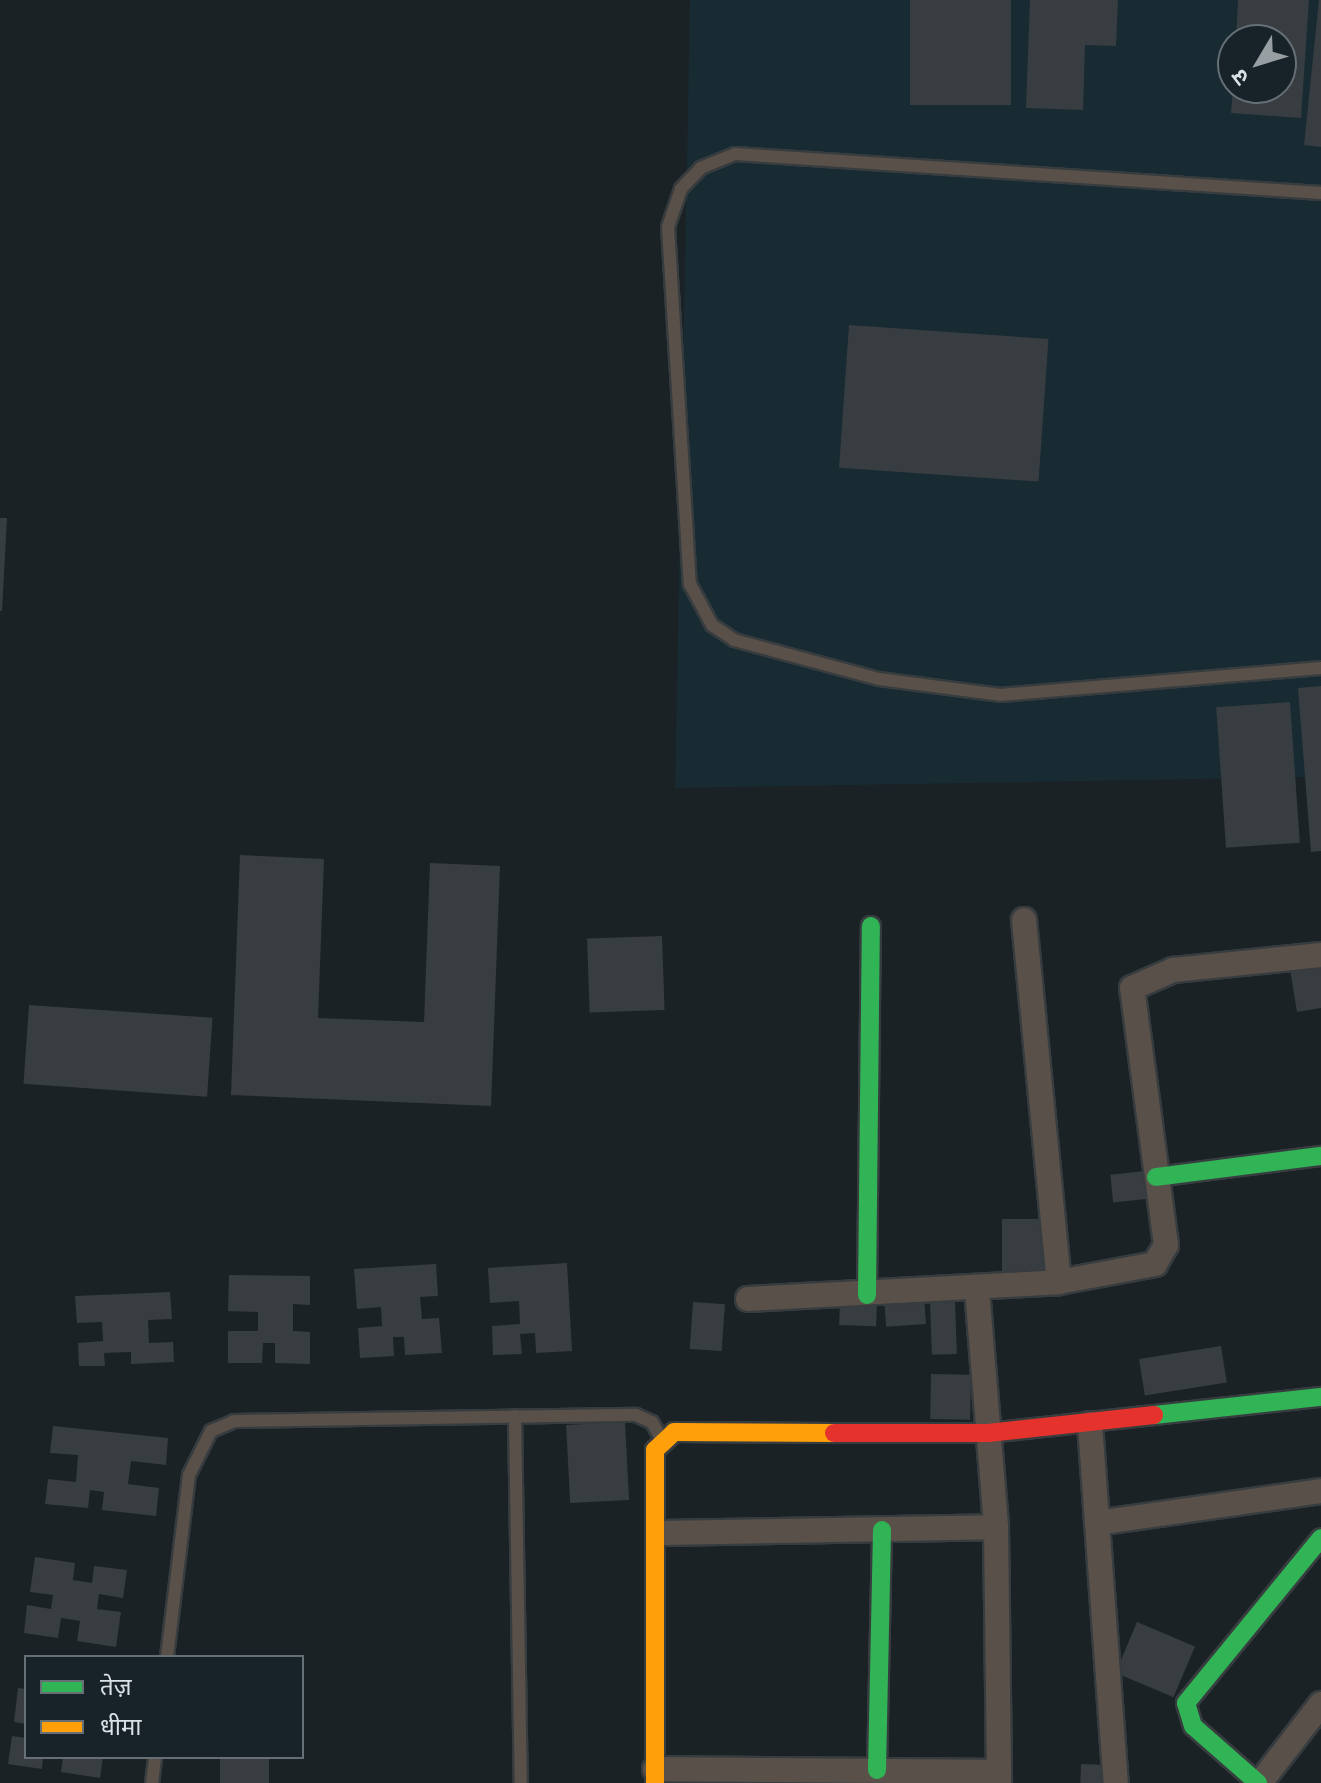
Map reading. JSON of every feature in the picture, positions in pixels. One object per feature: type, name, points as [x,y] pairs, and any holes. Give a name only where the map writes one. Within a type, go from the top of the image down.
[{"type":"street","points":[[1024,920],[1059,1282]]},
{"type":"street","points":[[867,1295],[871,926]]},
{"type":"street","points":[[748,1299],[977,1289],[1059,1282],[1142,1269],[1163,1257],[1132,988],[1173,970],[1321,955]]},
{"type":"street","points":[[1156,1177],[1321,1156]]},
{"type":"street","points":[[977,1289],[988,1433],[996,1527],[999,1778],[877,1770],[655,1776],[659,1533],[655,1450],[661,1439],[674,1432],[988,1433],[1321,1397]]},
{"type":"street","points":[[1090,1424],[1116,1783]]},
{"type":"street","points":[[1097,1523],[1321,1491]]},
{"type":"street","points":[[659,1533],[996,1527]]},
{"type":"street","points":[[877,1770],[882,1530]]},
{"type":"street","points":[[1321,1538],[1186,1703],[1193,1726],[1259,1783],[1321,1704]]},
{"type":"lane","points":[[1321,193],[735,154],[701,168],[681,189],[668,227],[690,584],[712,625],[734,640],[879,679],[1000,695],[1321,668]]},
{"type":"lane","points":[[167,1655],[189,1475],[211,1431],[234,1421],[636,1415],[652,1422],[661,1439]]},
{"type":"lane","points":[[515,1416],[521,1783]]},
{"type":"lane","points":[[152,1783],[155,1759]]},
{"type":"shaded area","points":[[690,0],[1321,0],[1321,777],[675,788]]},
{"type":"building","points":[[910,0],[1011,0],[1011,105],[910,105]]},
{"type":"building","points":[[1030,0],[1118,0],[1116,46],[1085,45],[1083,110],[1026,108]]},
{"type":"building","points":[[1238,0],[1309,0],[1301,118],[1231,113],[1232,104],[1297,104],[1297,24],[1237,24]]},
{"type":"building","points":[[1321,0],[1321,147],[1304,145]]},
{"type":"building","points":[[849,325],[1049,339],[1039,482],[839,468]]},
{"type":"building","points":[[0,518],[7,518],[2,611],[0,611]]},
{"type":"building","points":[[1321,686],[1321,851],[1311,852],[1298,688]]},
{"type":"building","points":[[1290,702],[1300,843],[1226,848],[1216,707]]},
{"type":"building","points":[[240,855],[324,859],[318,1018],[424,1022],[430,863],[500,866],[491,1106],[231,1095]]},
{"type":"building","points":[[662,936],[665,1010],[590,1013],[587,939]]},
{"type":"building","points":[[1321,964],[1321,1008],[1297,1012],[1290,969]]},
{"type":"building","points":[[29,1005],[213,1018],[207,1097],[23,1084]]},
{"type":"building","points":[[1155,1170],[1158,1198],[1113,1203],[1110,1175]]},
{"type":"building","points":[[1002,1219],[1049,1219],[1049,1273],[1002,1273]]},
{"type":"building","points":[[567,1263],[572,1351],[536,1353],[535,1333],[520,1334],[522,1354],[493,1355],[492,1326],[520,1324],[519,1301],[490,1303],[488,1268]]},
{"type":"building","points":[[436,1264],[438,1296],[420,1297],[422,1319],[439,1318],[442,1353],[405,1355],[404,1337],[393,1337],[394,1356],[360,1358],[358,1328],[382,1326],[381,1307],[357,1309],[354,1269]]},
{"type":"building","points":[[229,1275],[310,1276],[310,1305],[293,1304],[293,1331],[310,1332],[310,1364],[275,1363],[275,1343],[263,1343],[262,1363],[228,1363],[228,1331],[258,1331],[258,1312],[228,1311]]},
{"type":"building","points":[[170,1292],[172,1319],[148,1320],[149,1343],[173,1342],[174,1362],[131,1364],[131,1352],[104,1353],[105,1366],[79,1366],[78,1343],[103,1341],[102,1322],[77,1323],[75,1296]]},
{"type":"building","points":[[924,1296],[926,1324],[886,1327],[884,1299]]},
{"type":"building","points":[[840,1300],[877,1301],[876,1326],[839,1325]]},
{"type":"building","points":[[955,1301],[957,1354],[932,1355],[930,1302]]},
{"type":"building","points":[[693,1302],[725,1304],[722,1351],[690,1349]]},
{"type":"building","points":[[1221,1346],[1227,1383],[1145,1396],[1139,1359]]},
{"type":"building","points":[[931,1374],[971,1375],[970,1420],[930,1419]]},
{"type":"building","points":[[625,1422],[629,1500],[570,1503],[566,1425]]},
{"type":"building","points":[[53,1426],[168,1438],[166,1465],[131,1461],[128,1484],[159,1488],[156,1516],[102,1510],[104,1492],[90,1490],[88,1508],[45,1504],[48,1479],[76,1482],[78,1455],[50,1453]]},
{"type":"building","points":[[35,1557],[75,1563],[73,1580],[92,1583],[94,1566],[127,1570],[123,1598],[99,1594],[97,1609],[121,1612],[116,1647],[77,1641],[80,1621],[61,1618],[58,1638],[24,1633],[27,1605],[51,1609],[53,1595],[30,1592]]},
{"type":"building","points":[[1137,1622],[1195,1647],[1174,1697],[1116,1673]]},
{"type":"building","points":[[18,1688],[24,1689],[24,1724],[14,1722]]},
{"type":"building","points":[[12,1736],[24,1738],[24,1759],[43,1759],[42,1769],[8,1764]]},
{"type":"building","points":[[63,1759],[103,1759],[100,1778],[61,1772]]},
{"type":"building","points":[[220,1759],[269,1759],[269,1783],[220,1783]]},
{"type":"building","points":[[1081,1764],[1108,1765],[1107,1783],[1080,1783]]},
{"type":"traffic: fast","points":[[867,1295],[871,926]]},
{"type":"traffic: fast","points":[[1156,1177],[1321,1156]]},
{"type":"traffic: fast","points":[[1154,1415],[1321,1397]]},
{"type":"traffic: fast","points":[[877,1770],[882,1530]]},
{"type":"traffic: fast","points":[[1258,1783],[1193,1726],[1186,1703],[1321,1538]]},
{"type":"traffic: slow","points":[[655,1783],[655,1450],[674,1432],[834,1433]]},
{"type":"traffic: jam","points":[[834,1433],[988,1433],[1154,1415]]}]
